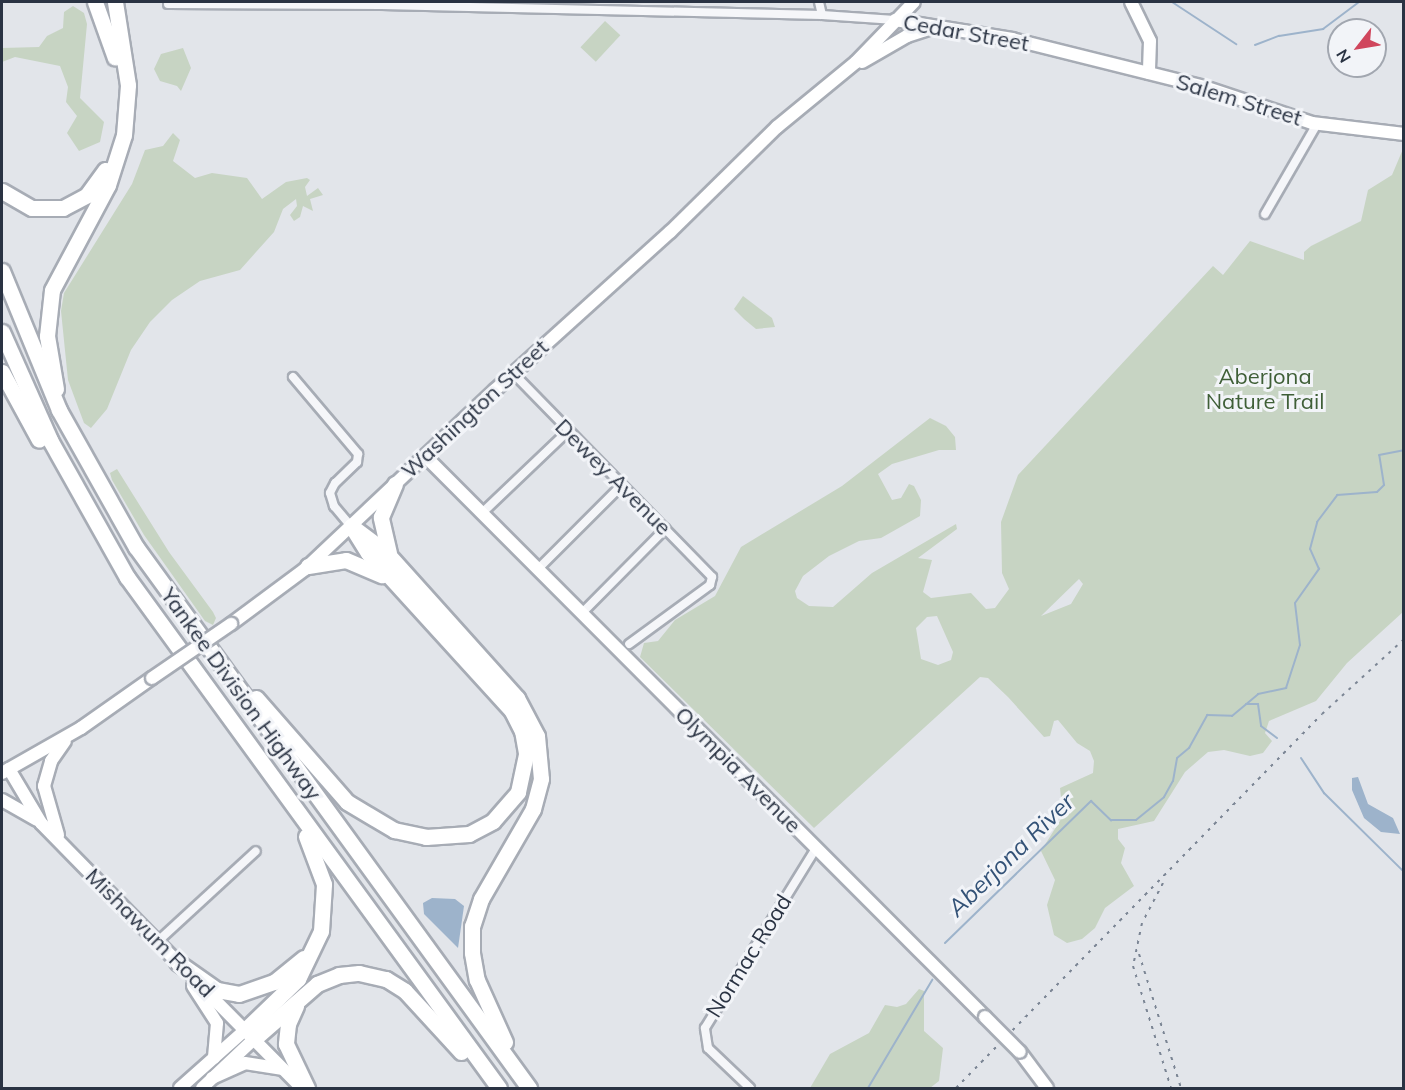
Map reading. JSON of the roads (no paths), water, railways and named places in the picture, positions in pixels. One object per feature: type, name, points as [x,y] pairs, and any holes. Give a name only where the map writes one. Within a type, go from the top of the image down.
[{"type":"highway","points":[[2,191],[23,205],[56,209],[87,195],[101,177],[115,137],[119,96],[114,50],[95,2]]},
{"type":"highway","points":[[59,410],[48,336],[52,290],[111,178],[126,122],[127,74],[115,2]]},
{"type":"highway","name":"Yankee Division Highway","points":[[2,271],[59,410],[109,502],[165,590],[530,1089]]},
{"type":"highway","name":"Yankee Division Highway","points":[[2,332],[42,424],[99,533],[259,759],[499,1089]]},
{"type":"highway","points":[[2,372],[54,466],[99,533]]},
{"type":"highway","points":[[393,561],[381,521],[382,508],[395,484]]},
{"type":"highway","points":[[351,526],[393,561],[517,698],[537,736],[541,764],[538,793],[481,899],[472,926],[472,946],[486,1006],[530,1089]]},
{"type":"highway","points":[[165,590],[281,729],[354,808],[381,825],[409,835],[459,836],[487,825],[513,798],[525,769],[524,737],[507,705],[368,553],[351,526]]},
{"type":"highway","points":[[308,566],[338,560],[354,561],[373,570],[406,594]]},
{"type":"highway","points":[[250,1035],[295,983],[315,947],[325,906],[320,868],[310,844],[259,759]]},
{"type":"highway","points":[[177,962],[217,990],[244,993],[282,978],[315,947]]},
{"type":"highway","points":[[250,1035],[321,982],[347,973],[386,979],[414,998],[492,1089]]},
{"type":"highway","points":[[302,996],[289,1017],[286,1040],[307,1089]]},
{"type":"main road","name":"Washington Street","points":[[5,771],[81,728],[231,624],[308,566],[513,373],[670,232],[777,127],[845,71],[916,2]]},
{"type":"main road","points":[[916,2],[918,15],[936,26]]},
{"type":"main road","name":"Salem Street","points":[[1131,2],[1150,41],[1149,73],[1317,124],[1404,134]]},
{"type":"main road","name":"Cedar Street","points":[[896,20],[993,35],[1149,73]]},
{"type":"main road","points":[[845,71],[907,36],[936,26]]},
{"type":"main road","name":"Olympia Avenue","points":[[424,456],[1020,1052],[1047,1089]]},
{"type":"main road","points":[[66,849],[49,813],[44,786],[56,753],[81,728]]},
{"type":"main road","name":"Mishawum Road","points":[[5,771],[41,823],[302,1089]]},
{"type":"main road","points":[[2,800],[41,823]]},
{"type":"main road","points":[[177,962],[216,1019],[219,1036],[214,1058]]},
{"type":"main road","points":[[180,1089],[214,1058],[250,1035]]},
{"type":"main road","points":[[202,1089],[250,1035]]},
{"type":"main road","points":[[212,1078],[245,1063],[283,1069]]},
{"type":"street","points":[[819,2],[822,15]]},
{"type":"street","name":"Cedar Street","points":[[168,4],[822,15],[896,20]]},
{"type":"street","points":[[1264,214],[1317,124]]},
{"type":"street","name":"Dewey Avenue","points":[[513,373],[713,581],[629,644]]},
{"type":"street","points":[[292,377],[358,454],[357,462],[335,483],[330,493],[334,506],[351,526]]},
{"type":"street","points":[[482,513],[568,431]]},
{"type":"street","points":[[537,570],[622,485]]},
{"type":"street","points":[[580,614],[665,529]]},
{"type":"street","name":"Normac Road","points":[[750,1089],[708,1048],[705,1028],[816,848]]},
{"type":"street","points":[[157,942],[256,851]]},
{"type":"water","points":[[1358,777],[1368,804],[1393,818],[1400,834],[1381,832],[1364,818],[1352,790],[1352,778]]},
{"type":"water","points":[[432,898],[455,899],[464,906],[458,948],[424,914],[423,903]]},
{"type":"waterway","points":[[1172,2],[1236,44]]},
{"type":"waterway","points":[[1255,45],[1279,36],[1323,29],[1359,2]]},
{"type":"waterway","name":"Aberjona River","points":[[945,943],[1091,801],[1111,820],[1136,820],[1164,797],[1173,781],[1177,758],[1189,748],[1207,715],[1232,716],[1258,694],[1286,688],[1300,645],[1295,603],[1319,569],[1310,549],[1317,522],[1337,495],[1377,492],[1384,485],[1379,455],[1404,450]]},
{"type":"waterway","points":[[1246,704],[1258,704],[1261,726],[1277,738]]},
{"type":"waterway","points":[[1301,758],[1324,793],[1404,872]]},
{"type":"waterway","name":"Aberjona River","points":[[868,1088],[932,980]]},
{"type":"railway","points":[[956,1088],[1322,714],[1404,639]]},
{"type":"railway","points":[[1163,883],[1142,923],[1133,966],[1171,1088]]},
{"type":"railway","points":[[1139,954],[1181,1088]]},
{"type":"park label","name":"Aberjona Nature Trail","points":[[1265,388]]}]
